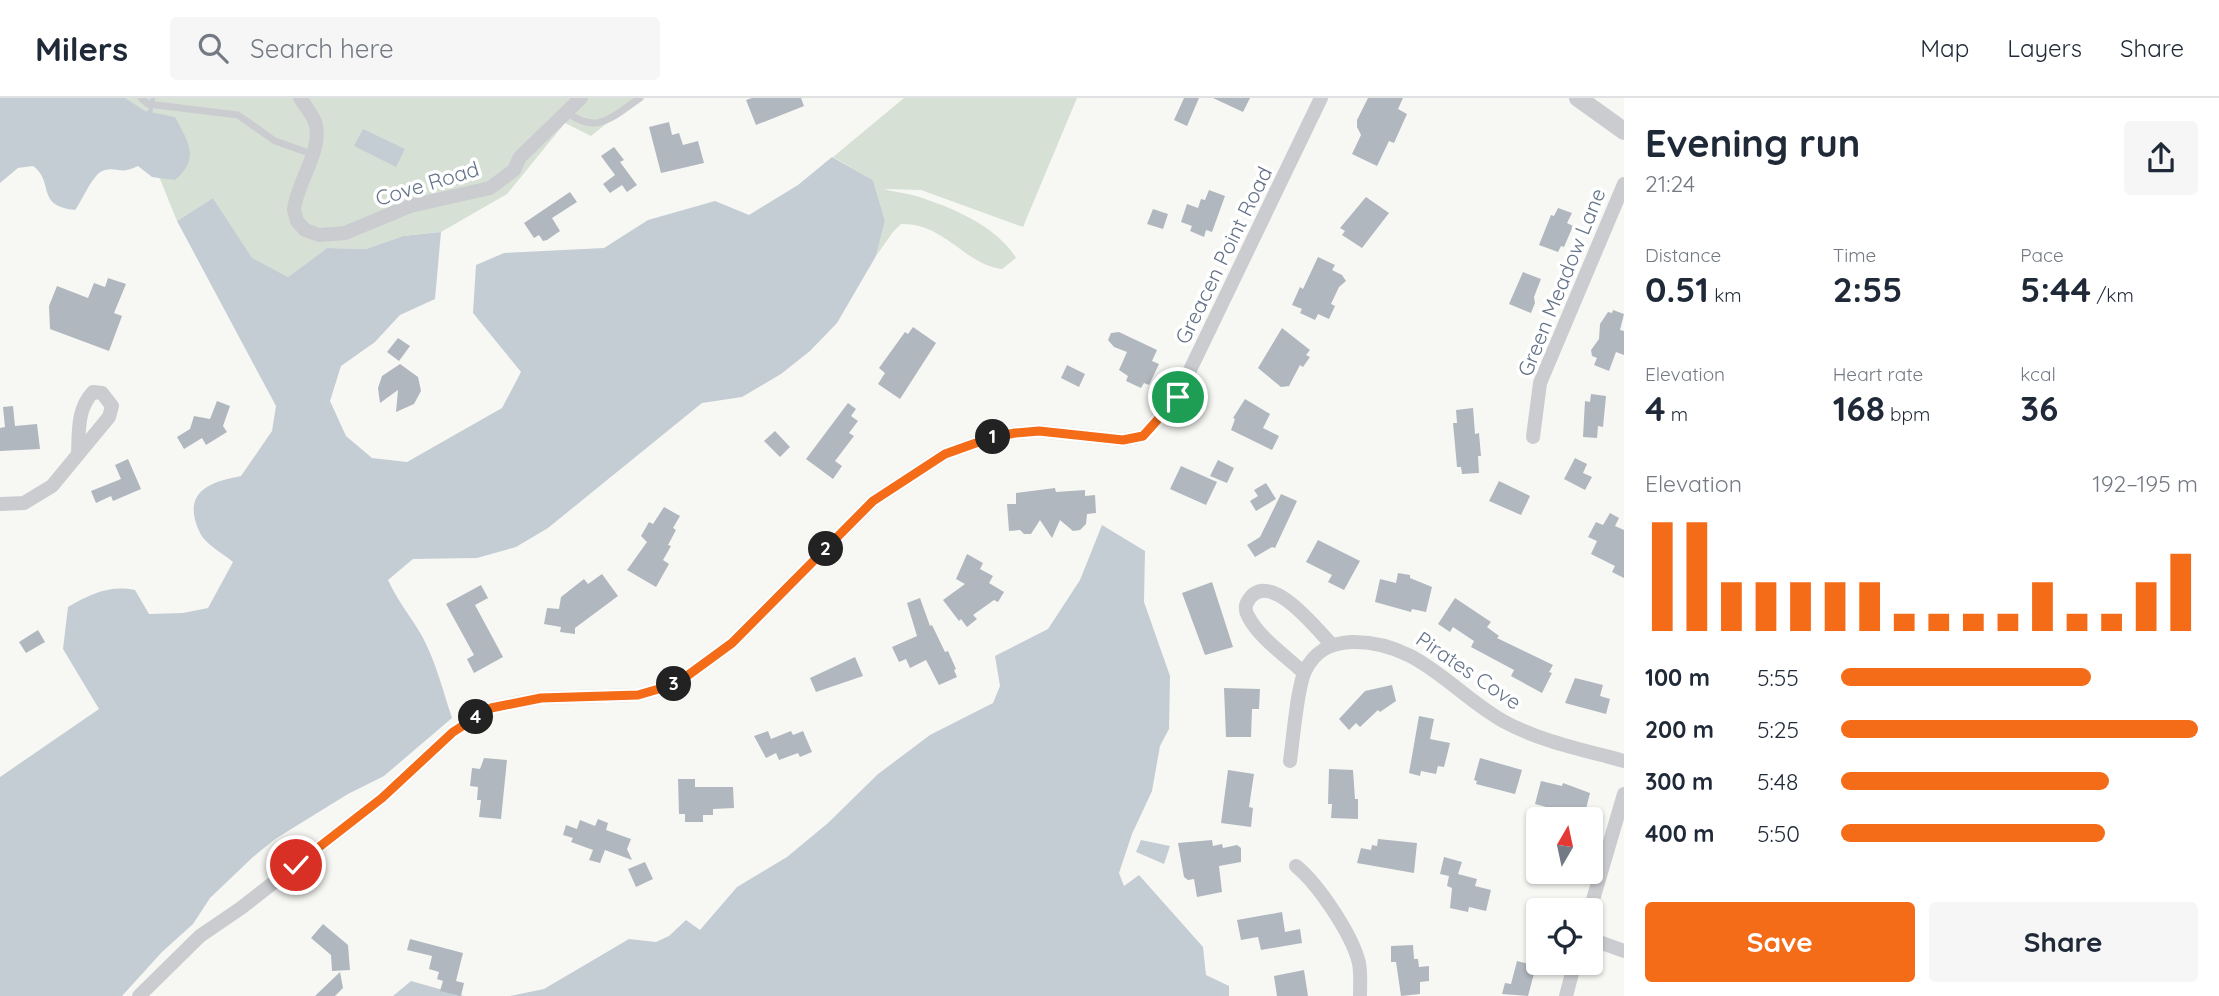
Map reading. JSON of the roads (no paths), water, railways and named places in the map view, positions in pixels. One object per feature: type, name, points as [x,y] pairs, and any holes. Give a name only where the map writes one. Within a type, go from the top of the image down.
[{"type":"street","points":[[300,98],[317,128],[312,154]]},
{"type":"street","name":"Cove Road","points":[[312,154],[295,200],[297,221],[305,230],[318,235],[345,233],[410,206],[490,188],[514,170],[520,157],[581,98]]},
{"type":"street","name":"Greacen Point Road","points":[[139,996],[200,936],[241,908],[382,798],[453,732],[491,708],[515,701],[638,695],[676,684],[732,643],[873,501],[945,454],[990,438],[1015,433],[1039,431],[1123,440],[1143,436],[1178,397],[1321,98]]},
{"type":"street","points":[[1578,98],[1624,131]]},
{"type":"street","name":"Green Meadow Lane","points":[[1533,437],[1540,383],[1624,184]]},
{"type":"street","points":[[0,504],[24,503],[36,498],[52,486],[78,453]]},
{"type":"street","points":[[1290,761],[1304,673],[1313,659],[1331,644],[1278,593],[1264,589],[1254,594],[1247,602],[1245,612],[1252,624],[1304,673]]},
{"type":"street","name":"Pirates Cove","points":[[1331,644],[1361,642],[1396,648],[1412,655],[1476,705],[1506,723],[1541,737],[1624,761]]},
{"type":"street","points":[[1594,898],[1624,794]]},
{"type":"street","points":[[1296,866],[1339,921],[1356,953],[1360,972],[1360,996]]},
{"type":"street","points":[[1603,943],[1624,951]]},
{"type":"street","points":[[1566,996],[1572,975]]},
{"type":"lane","points":[[141,98],[152,105],[238,115],[275,141],[312,154]]},
{"type":"lane","points":[[566,112],[580,122],[590,124],[607,119],[640,98]]},
{"type":"waterway","points":[[150,112],[153,98]]}]
